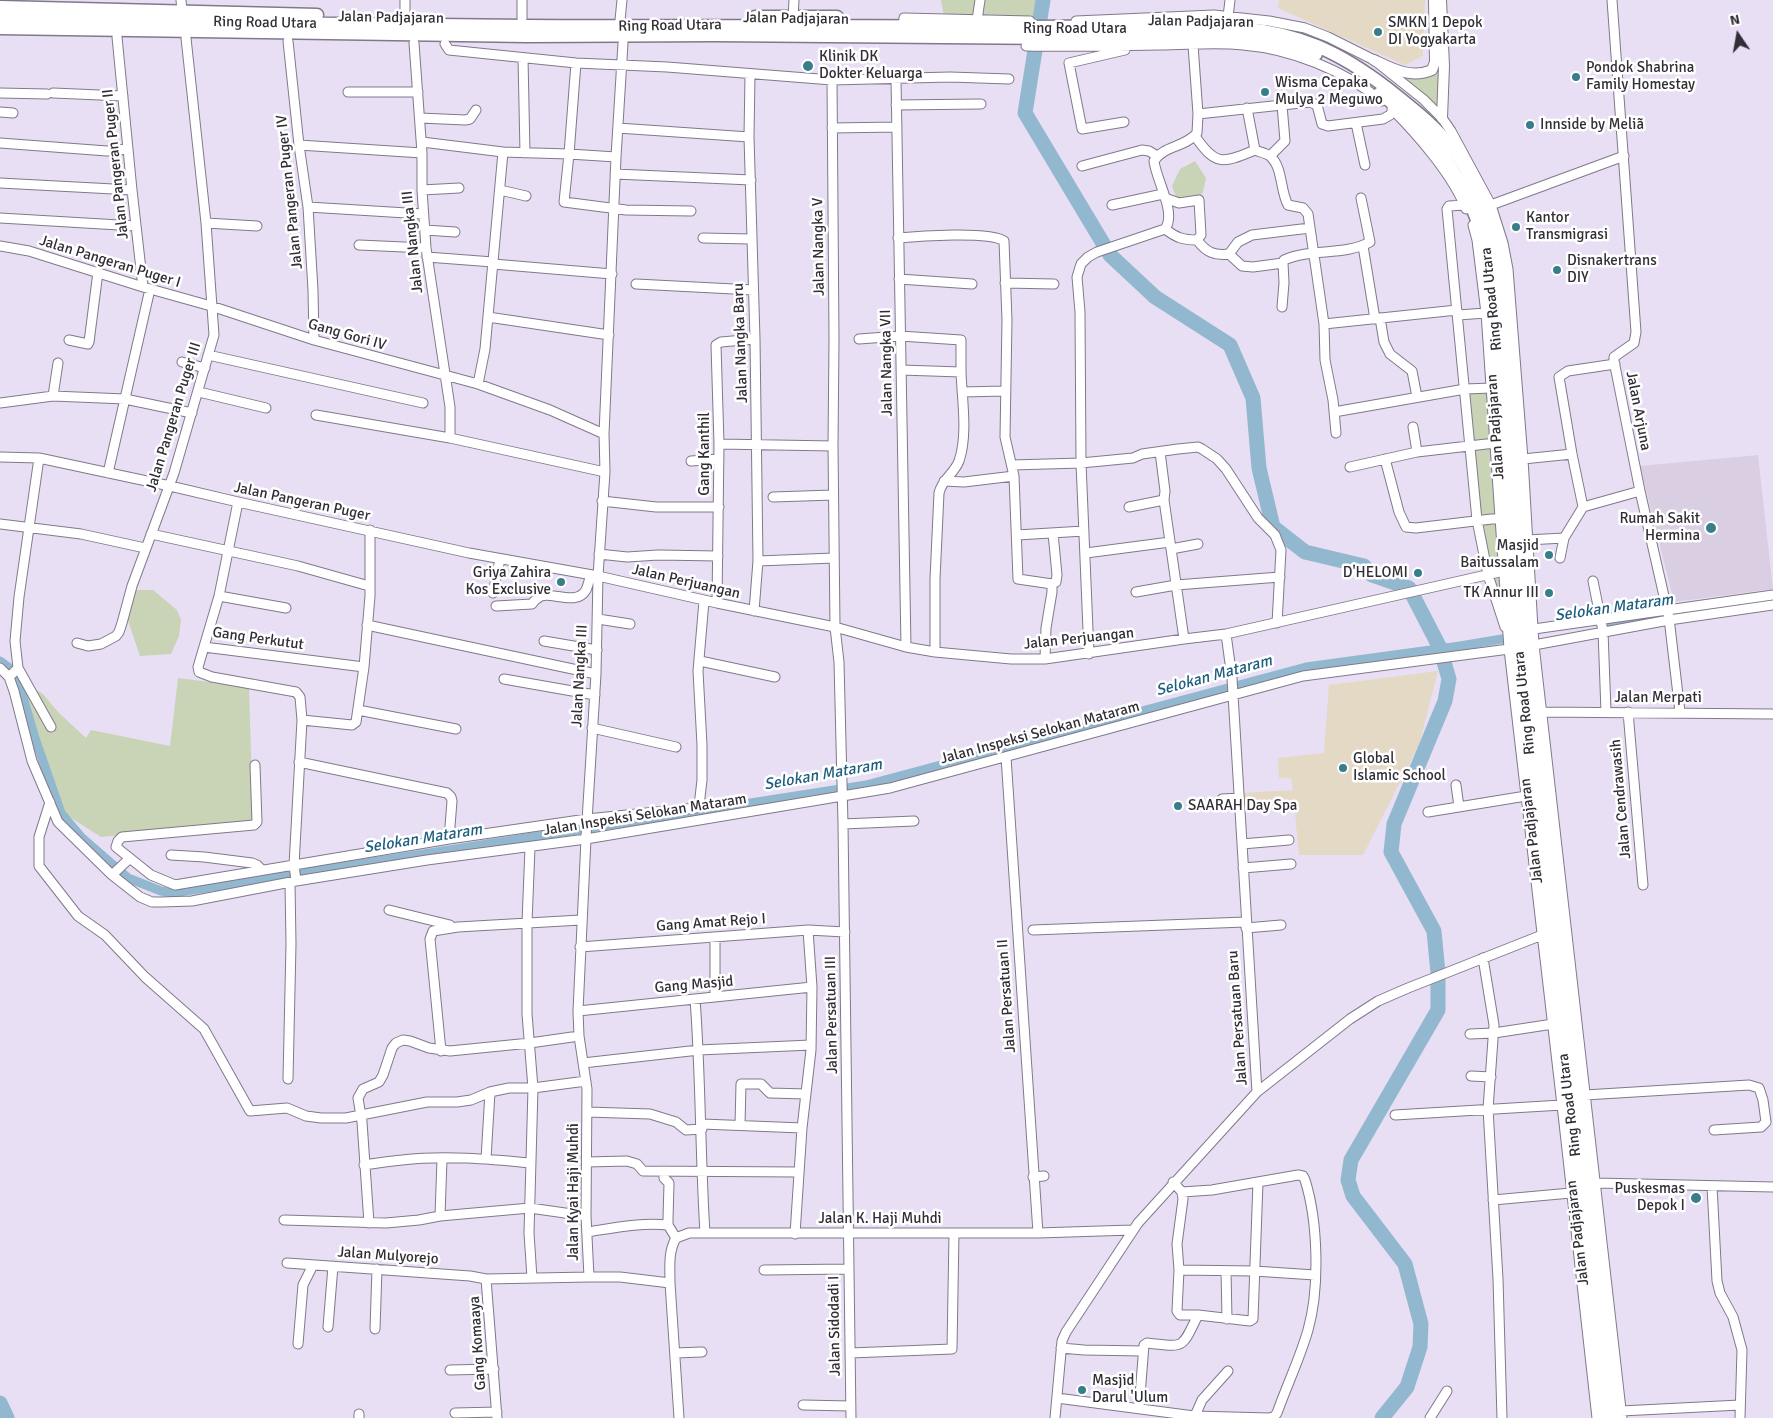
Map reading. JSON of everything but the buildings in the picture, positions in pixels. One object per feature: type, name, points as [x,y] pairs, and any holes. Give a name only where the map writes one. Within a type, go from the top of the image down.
[{"type":"highway","name":"Ring Road Utara","points":[[0,7],[99,4],[143,15],[181,5],[525,27],[620,20],[793,17],[903,22]]},
{"type":"highway","name":"Jalan Padjajaran","points":[[0,18],[143,15],[508,31]]},
{"type":"highway","name":"Jalan Padjajaran","points":[[0,28],[348,37],[508,31],[525,27],[903,22],[1026,33]]},
{"type":"highway","name":"Jalan Padjajaran","points":[[1057,33],[1148,22],[1239,27],[1292,37],[1318,46],[1363,70],[1412,107],[1456,153],[1472,183],[1486,216],[1500,268],[1522,505],[1521,638]]},
{"type":"highway","name":"Jalan Padjajaran","points":[[525,27],[714,38],[1026,33],[1241,37],[1266,40],[1316,54],[1360,78],[1425,132],[1445,159],[1462,188],[1476,219],[1483,239],[1494,302],[1493,350],[1526,688],[1533,710],[1620,1416]]},
{"type":"highway","name":"Ring Road Utara","points":[[0,34],[288,41],[348,37],[445,44],[623,43],[714,38]]},
{"type":"highway","name":"Jalan Padjajaran","points":[[1533,710],[1526,766],[1584,1269],[1604,1418]]},
{"type":"main road","points":[[1374,60],[1398,72],[1412,74],[1432,70],[1435,62],[1434,0]]},
{"type":"main road","points":[[1441,0],[1444,66],[1442,118]]},
{"type":"street","points":[[405,0],[405,18]]},
{"type":"street","points":[[522,0],[525,27]]},
{"type":"street","points":[[620,20],[622,0]]},
{"type":"street","points":[[793,17],[794,0]]},
{"type":"street","points":[[976,20],[980,0]]},
{"type":"street","points":[[1228,17],[1230,0]]},
{"type":"street","points":[[1492,205],[1624,156],[1612,0]]},
{"type":"street","name":"Ring Road Utara","points":[[1148,22],[1214,16],[1269,21],[1305,28],[1328,37],[1374,60],[1442,118],[1464,152],[1492,205],[1503,242],[1508,269],[1523,460],[1522,505],[1527,540],[1521,638],[1526,796],[1572,1193],[1584,1269],[1597,1418]]},
{"type":"street","name":"Ring Road Utara","points":[[903,22],[976,20],[1026,33]]},
{"type":"street","name":"Ring Road Utara","points":[[1057,33],[1145,45],[1242,45],[1265,48],[1297,56],[1322,66],[1353,81],[1393,110],[1440,165],[1464,205],[1477,240],[1486,313],[1493,350],[1492,388],[1504,571],[1521,638],[1533,710],[1586,1095],[1596,1183],[1597,1228]]},
{"type":"street","name":"Jalan Pangeran Puger II","points":[[108,473],[147,288],[136,226],[117,37]]},
{"type":"street","name":"Jalan Pangeran Puger III","points":[[77,643],[88,646],[101,644],[116,636],[122,623],[145,548],[170,486],[199,392],[214,335],[206,223],[186,38]]},
{"type":"street","name":"Jalan Pangeran Puger IV","points":[[288,41],[312,252],[314,340]]},
{"type":"street","name":"Jalan Nangka III","points":[[414,43],[422,142],[423,214],[444,376],[450,407],[450,438]]},
{"type":"street","name":"Jalan Nangka III","points":[[581,920],[597,650],[598,619],[594,575],[599,554],[605,472],[604,434],[620,65],[623,43]]},
{"type":"street","points":[[445,44],[449,50],[523,58],[750,75],[832,80],[950,77],[1009,79]]},
{"type":"street","points":[[1089,654],[1081,463],[1080,312],[1076,276],[1081,264],[1097,252],[1166,230],[1170,219],[1154,161],[1157,156],[1189,141],[1195,136],[1198,126],[1198,114],[1194,44]]},
{"type":"street","points":[[1124,122],[1082,129],[1069,63],[1145,45]]},
{"type":"street","points":[[523,58],[526,153]]},
{"type":"street","points":[[576,63],[564,202],[614,209],[691,211]]},
{"type":"street","name":"Jalan Nangka Baru","points":[[750,75],[749,137],[755,339],[758,561],[754,611]]},
{"type":"street","name":"Jalan Nangka VII","points":[[896,79],[906,647]]},
{"type":"street","name":"Jalan Nangka V","points":[[832,80],[834,339],[832,446],[835,627]]},
{"type":"street","points":[[348,92],[418,92]]},
{"type":"street","points":[[0,93],[122,96]]},
{"type":"street","points":[[1198,114],[1314,102],[1317,105],[1320,121],[1324,125],[1383,119],[1390,115],[1393,110]]},
{"type":"street","points":[[896,105],[981,104]]},
{"type":"street","points":[[1270,156],[1286,142],[1282,105]]},
{"type":"street","points":[[1247,108],[1255,150]]},
{"type":"street","points":[[420,118],[468,120],[476,110]]},
{"type":"street","points":[[0,112],[13,113]]},
{"type":"street","points":[[1356,122],[1366,165]]},
{"type":"street","points":[[832,128],[897,127]]},
{"type":"street","points":[[618,128],[749,137]]},
{"type":"street","points":[[1195,136],[1204,150],[1216,159],[1233,158],[1255,150],[1270,156],[1278,171],[1286,203],[1289,206],[1306,209],[1324,324],[1325,360],[1336,433]]},
{"type":"street","points":[[422,142],[503,152],[616,157]]},
{"type":"street","points":[[0,143],[107,150],[128,149]]},
{"type":"street","points":[[299,145],[422,153]]},
{"type":"street","points":[[1082,166],[1142,150],[1149,151],[1157,156]]},
{"type":"street","points":[[503,152],[485,349],[478,384],[550,410],[604,434]]},
{"type":"street","name":"Jalan Arjuna","points":[[1624,156],[1636,332],[1634,343],[1614,357],[1640,491],[1668,615],[1680,712]]},
{"type":"street","points":[[615,174],[751,180]]},
{"type":"street","points":[[0,183],[132,190]]},
{"type":"street","points":[[422,190],[459,188]]},
{"type":"street","points":[[500,190],[526,196]]},
{"type":"street","points":[[1112,205],[1164,196],[1179,203],[1199,200],[1201,235],[1197,240]]},
{"type":"street","points":[[1282,307],[1284,260],[1363,246],[1370,242],[1361,198]]},
{"type":"street","points":[[1464,205],[1449,206],[1447,209],[1477,520],[1488,574],[1503,626],[1521,638]]},
{"type":"street","points":[[308,207],[423,214]]},
{"type":"street","points":[[0,218],[136,226]]},
{"type":"street","points":[[206,223],[257,226]]},
{"type":"street","points":[[1166,230],[1177,238],[1197,240],[1204,249],[1212,254],[1219,255],[1229,254],[1238,242],[1252,235],[1310,228]]},
{"type":"street","points":[[425,230],[456,232]]},
{"type":"street","points":[[898,238],[929,234],[970,236],[1003,240],[1005,243],[1005,283],[1008,320],[1005,437],[1014,476],[1018,579],[1052,584],[1057,580],[1053,533]]},
{"type":"street","points":[[703,238],[752,238]]},
{"type":"street","points":[[359,245],[427,252],[493,263],[612,274]]},
{"type":"street","name":"Jalan Pangeran Puger I","points":[[0,246],[29,251],[211,306]]},
{"type":"street","points":[[1363,246],[1378,319],[1388,352],[1393,358],[1412,371],[1417,397]]},
{"type":"street","points":[[1229,254],[1242,266],[1253,267],[1283,263]]},
{"type":"street","points":[[69,340],[84,344],[89,342],[98,272]]},
{"type":"street","points":[[899,279],[972,284]]},
{"type":"street","points":[[1005,283],[1054,284]]},
{"type":"street","points":[[636,284],[753,290]]},
{"type":"street","name":"Gang Gori IV","points":[[211,306],[314,340],[478,384]]},
{"type":"street","points":[[1324,324],[1458,313],[1486,313]]},
{"type":"street","points":[[488,317],[609,335]]},
{"type":"street","points":[[859,339],[900,336],[960,339],[963,447],[955,470],[944,481],[939,493],[934,579],[935,652]]},
{"type":"street","name":"Gang Kanthil","points":[[717,603],[720,444],[716,345],[721,342],[755,339]]},
{"type":"street","points":[[208,355],[422,403]]},
{"type":"street","points":[[182,362],[205,368]]},
{"type":"street","points":[[53,396],[58,363]]},
{"type":"street","points":[[1583,507],[1559,377],[1568,371],[1615,364]]},
{"type":"street","points":[[901,370],[961,372]]},
{"type":"street","points":[[1334,412],[1465,389],[1492,388]]},
{"type":"street","points":[[962,392],[1005,391]]},
{"type":"street","points":[[199,392],[266,408]]},
{"type":"street","points":[[0,403],[53,396],[125,399],[192,413]]},
{"type":"street","points":[[316,415],[450,438],[605,472]]},
{"type":"street","points":[[1413,427],[1417,452]]},
{"type":"street","points":[[1350,467],[1417,452],[1495,442]]},
{"type":"street","points":[[720,444],[832,446]]},
{"type":"street","points":[[1012,465],[1081,463],[1133,458],[1142,454],[1198,447],[1217,459],[1226,469],[1258,518],[1276,535],[1281,550],[1278,623]]},
{"type":"street","points":[[1160,452],[1165,492],[1164,500],[1184,639]]},
{"type":"street","points":[[1523,460],[1572,454]]},
{"type":"street","name":"Jalan Pangeran Puger","points":[[0,457],[39,458],[500,559],[594,575]]},
{"type":"street","points":[[39,458],[15,641],[13,672],[51,727]]},
{"type":"street","points":[[1385,458],[1399,512],[1406,527],[1416,528],[1500,518]]},
{"type":"street","points":[[691,461],[719,459]]},
{"type":"street","points":[[944,481],[964,482],[1014,476]]},
{"type":"street","points":[[1560,558],[1564,538],[1583,507],[1640,491]]},
{"type":"street","points":[[774,497],[833,496]]},
{"type":"street","points":[[1129,507],[1164,500]]},
{"type":"street","points":[[602,501],[656,507],[718,507]]},
{"type":"street","name":"Gang Perkutut","points":[[238,502],[219,596],[204,647],[364,667]]},
{"type":"street","points":[[0,524],[81,534],[145,548]]},
{"type":"street","points":[[302,720],[352,725],[356,722],[364,667],[370,530]]},
{"type":"street","points":[[1017,535],[1084,531]]},
{"type":"street","points":[[151,534],[298,566],[369,586]]},
{"type":"street","points":[[1527,540],[1564,538]]},
{"type":"street","points":[[1086,553],[1198,544]]},
{"type":"street","points":[[599,554],[627,557],[658,555],[718,556]]},
{"type":"street","points":[[758,561],[834,558]]},
{"type":"street","points":[[492,593],[500,559]]},
{"type":"street","name":"Jalan Perjuangan","points":[[594,575],[835,627],[906,647],[1011,660],[1045,659],[1089,654],[1226,634],[1504,571]]},
{"type":"street","points":[[496,606],[532,604],[539,597],[543,596],[567,598],[580,596],[586,591],[594,575]]},
{"type":"street","points":[[1136,592],[1176,585],[1280,577]]},
{"type":"street","points":[[1593,581],[1602,626],[1606,712]]},
{"type":"street","points":[[1045,659],[1046,628],[1052,584]]},
{"type":"street","name":"Jalan Inspeksi Selokan Mataram","points":[[0,668],[13,672],[14,691],[32,761],[58,822],[140,897],[152,902],[161,902],[192,900],[294,881],[427,860],[586,838],[842,791],[890,788],[1233,693],[1303,676],[1521,638],[1668,615],[1773,595]]},
{"type":"street","points":[[219,596],[286,608]]},
{"type":"street","points":[[255,765],[257,819],[255,824],[122,837],[116,847],[128,860],[151,875],[175,884],[294,866],[450,838],[698,808],[702,772],[702,722],[698,677],[704,600]]},
{"type":"street","name":"Jalan Inspeksi Selokan Mataram","points":[[1668,615],[1773,605]]},
{"type":"street","points":[[598,619],[630,624]]},
{"type":"street","points":[[367,625],[596,674]]},
{"type":"street","name":"Jalan Inspeksi Selokan Mataram","points":[[1521,638],[1602,626]]},
{"type":"street","points":[[835,627],[838,662],[842,791]]},
{"type":"street","name":"Jalan Persatuan Baru","points":[[1055,1418],[1062,1338],[1132,1230],[1173,1182],[1257,1092],[1232,678],[1226,634]]},
{"type":"street","points":[[544,641],[597,650]]},
{"type":"street","points":[[204,647],[198,667],[199,672],[212,677],[296,692],[300,697],[302,720],[294,866],[288,1079]]},
{"type":"street","points":[[700,661],[775,677]]},
{"type":"street","points":[[504,679],[595,695]]},
{"type":"street","points":[[358,710],[456,729]]},
{"type":"street","name":"Jalan Merpati","points":[[1533,710],[1773,714]]},
{"type":"street","name":"Jalan Cendrawasih","points":[[1628,712],[1643,884]]},
{"type":"street","points":[[592,728],[676,747]]},
{"type":"street","name":"Jalan Persatuan II","points":[[1006,757],[1038,1233]]},
{"type":"street","points":[[299,762],[447,793],[451,797],[452,802],[450,838]]},
{"type":"street","points":[[1456,785],[1459,807]]},
{"type":"street","name":"Jalan Persatuan III","points":[[842,791],[848,1233]]},
{"type":"street","points":[[1428,812],[1526,796]]},
{"type":"street","points":[[1222,799],[1239,798]]},
{"type":"street","points":[[50,802],[39,837],[39,866],[78,916],[105,935],[145,977],[204,1029],[250,1111],[287,1108],[306,1116],[346,1118],[427,1102],[464,1101],[490,1092],[510,1088],[533,1088],[586,1081]]},
{"type":"street","points":[[843,824],[914,821]]},
{"type":"street","points":[[1242,844],[1288,840]]},
{"type":"street","points":[[530,846],[527,923],[527,1014],[533,1088],[529,1233],[532,1278]]},
{"type":"street","points":[[171,855],[252,863],[262,870]]},
{"type":"street","points":[[113,874],[128,860]]},
{"type":"street","points":[[1243,868],[1290,864]]},
{"type":"street","points":[[389,910],[458,927]]},
{"type":"street","points":[[441,1051],[430,939],[434,931],[458,927],[581,920]]},
{"type":"street","name":"Jalan Kyai Haji Muhdi","points":[[581,920],[578,1011],[579,1036],[586,1081],[586,1216],[589,1277],[620,1276],[670,1283]]},
{"type":"street","points":[[1033,930],[1282,925]]},
{"type":"street","points":[[795,1234],[802,1128],[811,1045],[812,987],[808,930]]},
{"type":"street","name":"Gang Amat Rejo I","points":[[580,947],[808,930],[845,932]]},
{"type":"street","points":[[1257,1092],[1350,1019],[1378,1001],[1542,935]]},
{"type":"street","points":[[715,937],[715,997]]},
{"type":"street","points":[[1483,958],[1494,1033],[1488,1109],[1498,1279],[1502,1418]]},
{"type":"street","name":"Gang Masjid","points":[[578,1011],[812,987]]},
{"type":"street","points":[[695,999],[702,1126],[701,1171],[706,1233]]},
{"type":"street","points":[[1470,1034],[1494,1033],[1552,1024]]},
{"type":"street","points":[[369,1224],[358,1103],[359,1094],[363,1089],[379,1082],[383,1076],[392,1048],[396,1043],[403,1040],[410,1041],[441,1051],[530,1043],[579,1036]]},
{"type":"street","points":[[583,1063],[699,1050],[811,1045]]},
{"type":"street","points":[[1471,1076],[1491,1077]]},
{"type":"street","points":[[740,1126],[740,1084],[761,1084],[770,1093],[806,1094]]},
{"type":"street","points":[[1586,1095],[1749,1085],[1759,1088],[1763,1100],[1765,1125],[1761,1127],[1714,1130]]},
{"type":"street","points":[[486,1159],[490,1092]]},
{"type":"street","points":[[1395,1115],[1562,1105]]},
{"type":"street","points":[[587,1112],[650,1114],[676,1122],[686,1130],[702,1126],[802,1128]]},
{"type":"street","points":[[364,1165],[404,1159],[486,1159],[530,1163]]},
{"type":"street","points":[[440,1216],[442,1159]]},
{"type":"street","points":[[586,1162],[627,1161],[637,1164],[643,1171],[799,1172]]},
{"type":"street","points":[[664,1171],[664,1178],[669,1183],[668,1226],[676,1238],[670,1253],[670,1283],[679,1418]]},
{"type":"street","points":[[1057,1398],[1194,1417],[1274,1417],[1277,1413],[1308,1329],[1315,1275],[1316,1239],[1305,1180],[1303,1176],[1298,1175],[1212,1190],[1182,1192]]},
{"type":"street","points":[[1033,1177],[1044,1176]]},
{"type":"street","points":[[1173,1182],[1182,1192],[1184,1199],[1177,1244],[1179,1270],[1178,1314],[1250,1321],[1253,1319],[1258,1182]]},
{"type":"street","points":[[1596,1183],[1773,1187]]},
{"type":"street","points":[[1712,1186],[1717,1281],[1720,1293],[1733,1317],[1742,1350],[1741,1418]]},
{"type":"street","points":[[1493,1200],[1572,1193]]},
{"type":"street","points":[[284,1220],[369,1224],[530,1208],[586,1216]]},
{"type":"street","points":[[587,1232],[641,1225],[658,1224],[668,1226]]},
{"type":"street","name":"Jalan K. Haji Muhdi","points":[[676,1238],[689,1233],[1038,1233],[1132,1230]]},
{"type":"street","name":"Jalan Sidodadi I","points":[[848,1233],[850,1418]]},
{"type":"street","points":[[850,1353],[952,1350],[954,1233]]},
{"type":"street","name":"Jalan Mulyorejo","points":[[288,1262],[470,1276],[486,1279]]},
{"type":"street","points":[[298,1344],[303,1286],[314,1265]]},
{"type":"street","points":[[328,1327],[333,1266]]},
{"type":"street","points":[[375,1329],[377,1269]]},
{"type":"street","points":[[764,1270],[848,1269]]},
{"type":"street","points":[[1179,1270],[1254,1271],[1315,1275]]},
{"type":"street","points":[[1226,1271],[1227,1319]]},
{"type":"street","name":"Gang Komaaya","points":[[497,1415],[486,1279],[589,1277]]},
{"type":"street","points":[[1139,1408],[1144,1345],[1147,1343],[1176,1346],[1182,1344],[1186,1340],[1198,1315]]},
{"type":"street","points":[[1061,1348],[1143,1351]]},
{"type":"street","points":[[675,1353],[702,1352]]},
{"type":"street","points":[[450,1370],[494,1369]]},
{"type":"street","points":[[1194,1417],[1202,1400],[1228,1371]]},
{"type":"street","points":[[1430,1418],[1447,1391]]},
{"type":"street","points":[[802,1405],[850,1406]]},
{"type":"street","points":[[1620,1416],[1740,1405]]},
{"type":"street","points":[[454,1413],[497,1415]]},
{"type":"shaded area","name":"SMKN 1 Depok DI Yogyakarta","points":[[1279,0],[1425,0],[1423,56],[1405,65],[1278,8]]},
{"type":"shaded area","name":"Rumah Sakit Hermina","points":[[1758,455],[1773,589],[1674,602],[1640,466]]},
{"type":"shaded area","name":"Global Islamic School","points":[[1438,671],[1419,745],[1363,855],[1299,855],[1294,803],[1244,805],[1243,793],[1293,790],[1291,778],[1279,778],[1278,758],[1324,753],[1329,685]]},
{"type":"green space","points":[[941,0],[975,0],[973,17],[944,16]]},
{"type":"green space","points":[[982,0],[1040,0],[1038,19],[979,19]]},
{"type":"green space","points":[[1437,64],[1442,67],[1440,113],[1398,74]]},
{"type":"green space","points":[[1195,161],[1206,178],[1203,192],[1199,200],[1178,202],[1172,186],[1180,169]]},
{"type":"green space","points":[[1492,388],[1508,632],[1477,520],[1465,389]]},
{"type":"green space","points":[[133,590],[153,590],[177,610],[181,620],[179,636],[171,654],[140,656],[126,615]]},
{"type":"green space","points":[[178,678],[249,687],[253,821],[101,837],[65,814],[57,799],[21,681],[43,694],[58,712],[86,738],[91,730],[170,746]]},
{"type":"waterway","name":"Selokan Mataram","points":[[1043,0],[1025,113],[1110,255],[1155,297],[1230,345],[1253,398],[1259,468],[1273,527],[1305,552],[1364,566],[1372,575],[1409,588],[1440,648],[1449,679],[1445,701],[1394,824],[1391,852],[1434,931],[1438,973],[1438,1010],[1351,1160],[1348,1180],[1353,1196],[1405,1264],[1421,1324],[1420,1347],[1407,1387],[1382,1418]]},
{"type":"waterway","name":"Selokan Mataram","points":[[1603,624],[1773,600]]},
{"type":"waterway","name":"Selokan Mataram","points":[[0,661],[11,669],[17,677],[35,738],[61,813],[81,837],[128,878],[161,891],[173,893],[866,785],[1306,667],[1514,637]]},
{"type":"waterway","points":[[0,1403],[7,1418]]},
{"type":"place","name":"SMKN 1 Depok DI Yogyakarta","points":[[1378,32]]},
{"type":"place","name":"Klinik DK Dokter Keluarga","points":[[808,66]]},
{"type":"place","name":"Pondok Shabrina Family Homestay","points":[[1576,77]]},
{"type":"place","name":"Wisma Cepaka Mulya 2 Meguwo","points":[[1265,92]]},
{"type":"place","name":"Innside by Meliã","points":[[1530,125]]},
{"type":"place","name":"Kantor Transmigrasi","points":[[1516,227]]},
{"type":"place","name":"Disnakertrans DIY","points":[[1557,270]]},
{"type":"place","name":"Rumah Sakit Hermina","points":[[1711,528]]},
{"type":"place","name":"Masjid Baitussalam","points":[[1549,555]]},
{"type":"place","name":"D'HELOMI","points":[[1418,573]]},
{"type":"place","name":"Griya Zahira Kos Exclusive","points":[[561,582]]},
{"type":"place","name":"TK Annur III","points":[[1549,593]]},
{"type":"place","name":"Global Islamic School","points":[[1343,768]]},
{"type":"place","name":"SAARAH Day Spa","points":[[1178,806]]},
{"type":"place","name":"Puskesmas Depok I","points":[[1696,1198]]},
{"type":"place","name":"Masjid Darul 'Ulum","points":[[1082,1390]]}]
